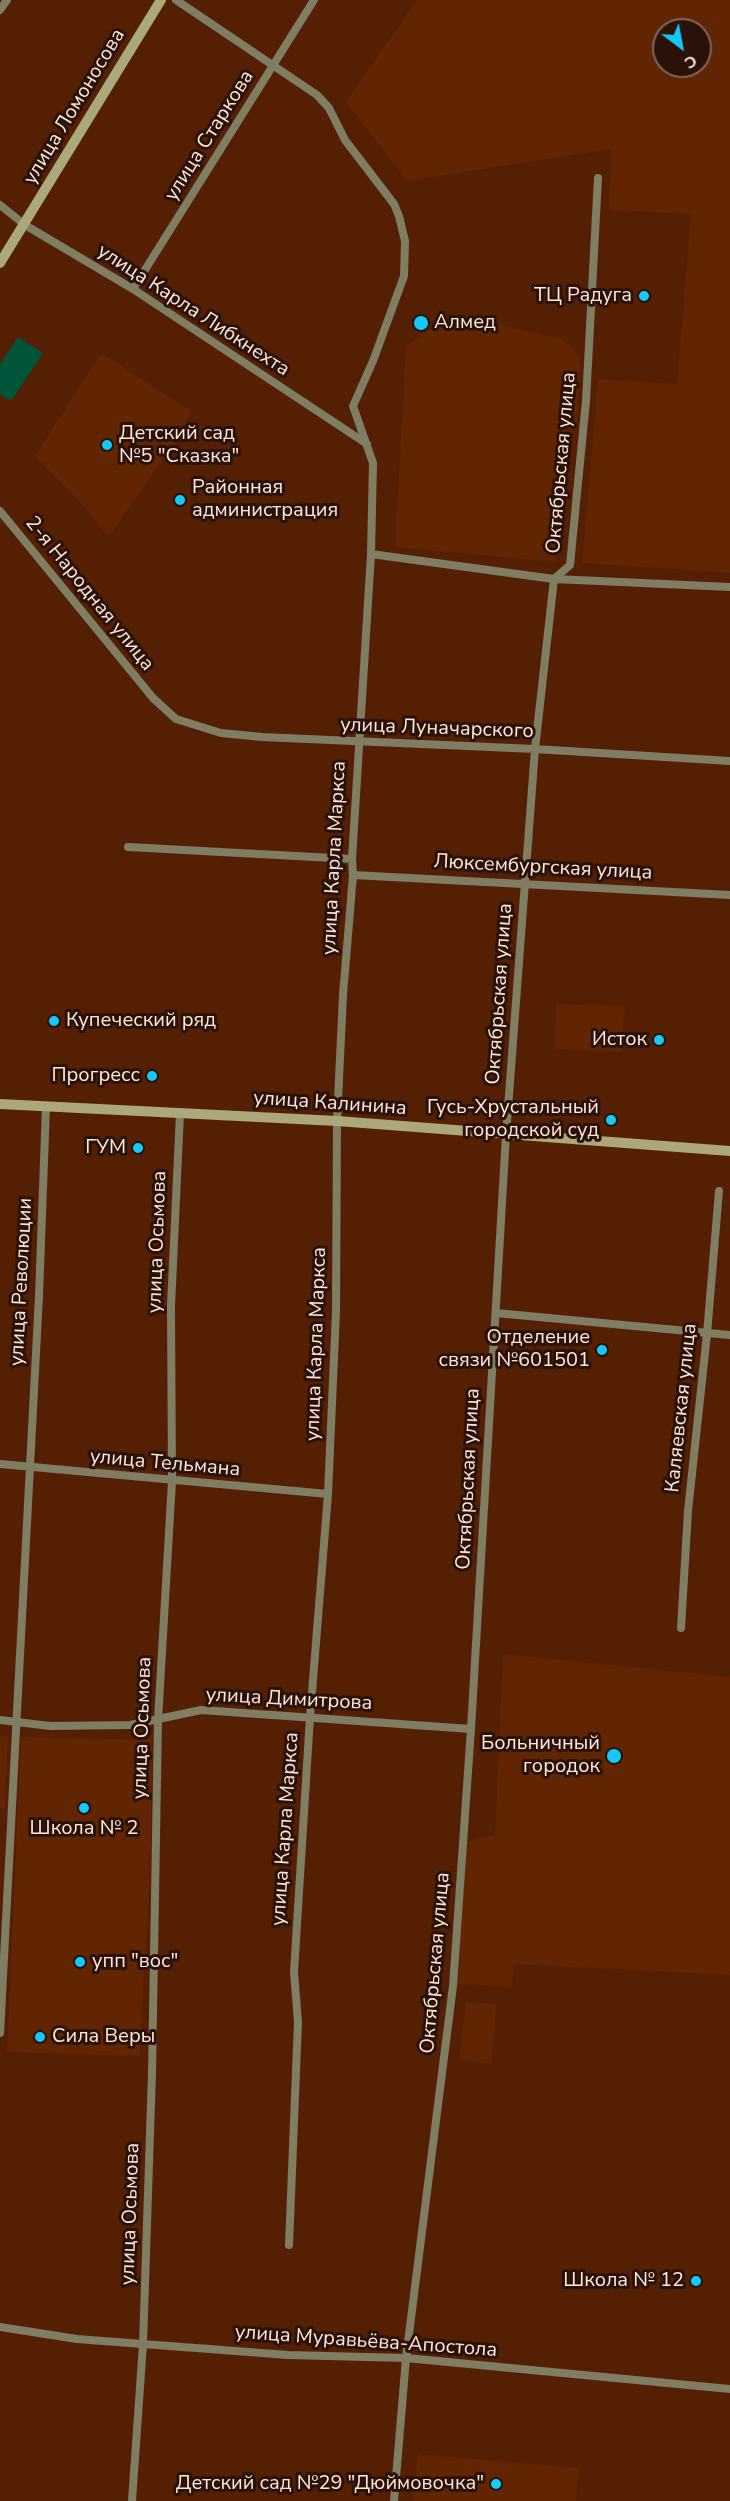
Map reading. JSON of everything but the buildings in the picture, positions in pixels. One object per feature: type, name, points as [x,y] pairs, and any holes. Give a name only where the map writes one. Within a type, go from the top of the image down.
[{"type":"street","points":[[0,10],[6,0]]},
{"type":"street","name":"улица Ломоносова","points":[[0,263],[161,0]]},
{"type":"street","name":"улица Карла Маркса","points":[[176,0],[317,95],[328,108],[345,140],[394,204],[403,228],[404,276],[373,361],[352,406],[373,463],[370,554],[337,1121],[336,1312],[328,1494],[310,1717],[294,1972],[298,2022],[289,2245]]},
{"type":"street","name":"улица Старкова","points":[[133,290],[314,0]]},
{"type":"street","name":"Октябрьская улица","points":[[394,2501],[406,2358],[453,1986],[471,1728],[506,1135],[535,749],[554,579],[570,564],[586,400],[598,178]]},
{"type":"street","name":"улица Карла Либкнехта","points":[[0,205],[25,225],[133,290],[368,445]]},
{"type":"street","name":"2-я Народная улица","points":[[0,511],[153,698]]},
{"type":"street","points":[[370,554],[554,579],[730,587]]},
{"type":"street","name":"улица Луначарского","points":[[153,698],[176,719],[221,733],[730,761]]},
{"type":"street","points":[[128,847],[352,859]]},
{"type":"street","name":"Люксембургская улица","points":[[353,875],[730,895]]},
{"type":"street","name":"улица Калинина","points":[[0,1104],[337,1121],[730,1151]]},
{"type":"street","name":"улица Революции","points":[[0,2033],[39,1296],[46,1107]]},
{"type":"street","name":"улица Осьмова","points":[[132,2501],[143,2344],[152,2073],[158,1720],[172,1481],[171,1306],[180,1113]]},
{"type":"street","name":"Каляевская улица","points":[[681,1628],[688,1510],[707,1334],[719,1191]]},
{"type":"street","points":[[496,1313],[730,1335]]},
{"type":"street","name":"улица Тельмана","points":[[0,1464],[29,1469],[328,1494]]},
{"type":"street","name":"улица Димитрова","points":[[0,1720],[15,1724],[85,1727],[130,1725],[201,1710],[471,1728]]},
{"type":"street","name":"улица Муравьёва-Апостола","points":[[0,2327],[77,2339],[288,2355],[406,2358],[730,2389]]},
{"type":"shaded area","points":[[417,0],[730,0],[730,573],[582,563],[598,379],[677,384],[691,214],[609,210],[611,149],[407,181],[346,102]]},
{"type":"shaded area","points":[[454,314],[562,339],[580,355],[576,429],[567,429],[560,529],[556,529],[555,562],[395,547],[406,346]]},
{"type":"shaded area","name":"Детский сад №5 \"Сказка\"","points":[[101,353],[191,411],[180,434],[109,537],[79,501],[35,456]]},
{"type":"shaded area","points":[[556,1004],[625,1006],[621,1052],[554,1049]]},
{"type":"shaded area","name":"Больничный городок","points":[[503,1654],[730,1677],[730,1975],[514,1964],[512,1987],[458,1984],[466,1842],[495,1835]]},
{"type":"shaded area","points":[[0,1736],[8,1736],[5,1808],[0,1808]]},
{"type":"shaded area","points":[[21,1737],[152,1740],[150,1880],[139,2056],[7,2052]]},
{"type":"shaded area","points":[[466,2002],[496,2004],[492,2064],[459,2060]]},
{"type":"shaded area","name":"Детский сад №29 \"Дюймовочка\"","points":[[418,2454],[579,2468],[576,2501],[413,2501]]},
{"type":"green space","points":[[18,337],[43,353],[11,401],[0,394],[0,364]]},
{"type":"place","name":"ТЦ Радуга","points":[[644,296]]},
{"type":"place","name":"Алмед","points":[[421,323]]},
{"type":"place","name":"Детский сад №5 \"Сказка\"","points":[[107,445]]},
{"type":"place","name":"Районная администрация","points":[[180,500]]},
{"type":"place","name":"Купеческий ряд","points":[[54,1021]]},
{"type":"place","name":"Исток","points":[[659,1040]]},
{"type":"place","name":"Прогресс","points":[[152,1076]]},
{"type":"place","name":"Гусь-Хрустальный городской суд","points":[[611,1120]]},
{"type":"place","name":"ГУМ","points":[[138,1148]]},
{"type":"place","name":"Отделение связи №601501","points":[[602,1350]]},
{"type":"place","name":"Больничный городок","points":[[614,1756]]},
{"type":"place","name":"Школа № 2","points":[[84,1808]]},
{"type":"place","name":"упп \"вос\"","points":[[80,1962]]},
{"type":"place","name":"Сила Веры","points":[[40,2037]]},
{"type":"place","name":"Школа № 12","points":[[696,2281]]},
{"type":"place","name":"Детский сад №29 \"Дюймовочка\"","points":[[496,2484]]}]
